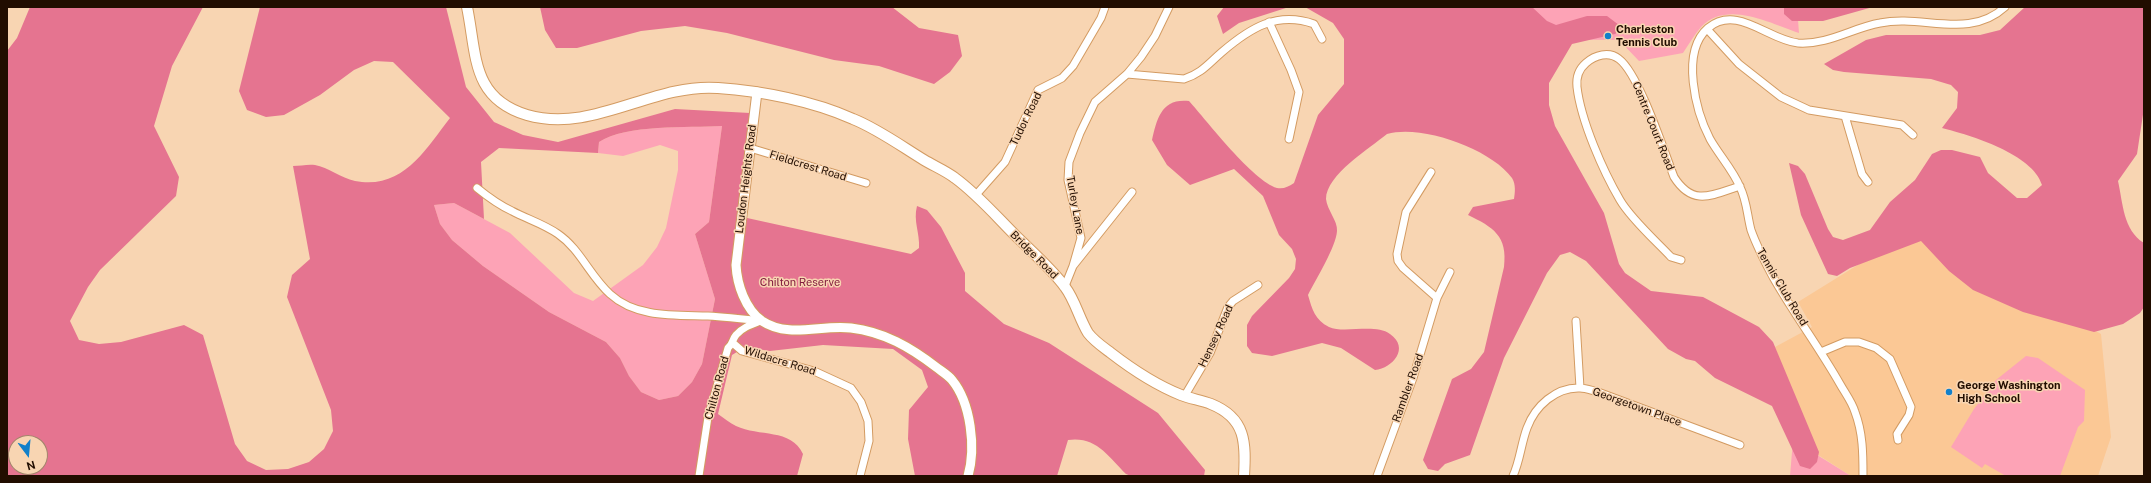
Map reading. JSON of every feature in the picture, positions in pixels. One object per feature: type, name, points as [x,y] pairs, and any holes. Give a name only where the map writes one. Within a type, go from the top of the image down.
[{"type":"main road","points":[[468,7],[481,79],[496,101],[526,115],[551,119],[592,117],[650,97],[693,88],[710,87],[757,92]]},
{"type":"main road","name":"Bridge Road","points":[[757,92],[791,100],[854,119],[955,178],[1065,286],[1089,334],[1099,345],[1157,385],[1184,397],[1210,404],[1227,412],[1232,417],[1242,433],[1245,447],[1244,476]]},
{"type":"street","name":"Tudor Road","points":[[975,196],[1005,162],[1038,90],[1062,78],[1073,66],[1101,18],[1105,7]]},
{"type":"street","name":"Turley Lane","points":[[1073,266],[1081,238],[1068,180],[1069,162],[1086,118],[1095,102],[1127,74],[1154,36],[1169,7]]},
{"type":"street","points":[[1913,134],[1902,125],[1809,110],[1781,97],[1739,64],[1707,29],[1717,22],[1728,19],[1746,22],[1779,39],[1799,43],[1833,39],[1879,23],[1910,19],[1963,25],[1983,20],[1999,12],[2005,7]]},
{"type":"street","points":[[1127,74],[1184,78],[1193,76],[1202,71],[1236,41],[1255,28],[1277,20],[1303,20],[1314,24],[1322,39]]},
{"type":"street","points":[[1269,22],[1284,53],[1299,92],[1289,139]]},
{"type":"street","name":"Tennis Club Road","points":[[1707,29],[1700,37],[1694,54],[1694,83],[1699,114],[1710,138],[1740,186],[1759,250],[1775,280],[1821,352],[1855,411],[1862,436],[1863,476]]},
{"type":"street","name":"Centre Court Road","points":[[1681,260],[1671,257],[1621,201],[1590,137],[1577,88],[1577,78],[1582,67],[1590,59],[1598,56],[1609,54],[1619,59],[1636,82],[1674,177],[1679,184],[1695,197],[1705,198],[1740,186]]},
{"type":"street","name":"Loudon Heights Road","points":[[757,92],[737,250],[736,275],[747,303],[762,321]]},
{"type":"street","points":[[1845,116],[1862,174],[1868,182]]},
{"type":"street","name":"Fieldcrest Road","points":[[750,148],[866,183]]},
{"type":"street","points":[[1431,172],[1406,212],[1397,254],[1398,261],[1403,268],[1437,298]]},
{"type":"street","points":[[476,188],[492,200],[513,212],[538,222],[559,235],[572,247],[600,284],[623,304],[649,313],[667,316],[762,321],[785,329],[800,331],[849,328],[866,330],[883,335],[907,346],[952,380],[966,407],[972,437],[968,476]]},
{"type":"street","points":[[1065,286],[1073,266],[1132,192]]},
{"type":"street","name":"Rambler Road","points":[[1376,476],[1413,378],[1437,298],[1450,272]]},
{"type":"street","name":"Hensey Road","points":[[1184,397],[1210,353],[1228,307],[1233,300],[1258,285]]},
{"type":"street","name":"Chilton Road","points":[[700,475],[708,417],[728,348],[734,344],[735,336],[744,329],[762,321]]},
{"type":"street","points":[[1576,321],[1580,388]]},
{"type":"street","points":[[1821,352],[1845,342],[1859,342],[1876,348],[1890,359],[1911,407],[1909,415],[1896,434],[1898,440]]},
{"type":"street","name":"Wildacre Road","points":[[734,344],[742,351],[814,371],[850,388],[861,402],[868,421],[869,441],[860,476]]},
{"type":"street","name":"Georgetown Place","points":[[1514,476],[1526,429],[1534,411],[1547,399],[1563,392],[1580,388],[1598,392],[1740,445]]},
{"type":"shaded area","name":"Charleston Tennis Club","points":[[1497,7],[1797,7],[1799,33],[1748,16],[1736,14],[1723,15],[1711,19],[1701,27],[1683,53],[1639,61],[1619,40],[1524,39]]},
{"type":"shaded area","points":[[722,126],[709,222],[695,234],[715,299],[702,364],[692,382],[678,396],[659,400],[641,392],[629,376],[620,358],[606,342],[549,312],[483,266],[452,240],[440,224],[434,205],[454,203],[510,233],[574,293],[593,301],[643,265],[657,247],[666,228],[678,170],[678,151],[660,145],[623,156],[598,153],[599,142],[611,136],[625,132],[658,128]]},
{"type":"shaded area","name":"George Washington High School","points":[[1919,227],[2101,334],[2111,437],[2098,476],[1851,476],[1812,451],[1775,347],[1812,327],[1798,302]]},
{"type":"shaded area","points":[[2026,356],[2038,358],[2085,390],[2084,421],[2078,427],[2060,476],[2006,476],[1985,464],[1982,468],[1951,447],[1974,409],[1996,380]]},
{"type":"shaded area","points":[[1793,440],[1851,476],[1790,476]]},
{"type":"green space","name":"Chilton Reserve","points":[[30,7],[203,7],[172,66],[154,126],[179,177],[176,196],[100,270],[88,287],[70,321],[79,340],[99,344],[121,342],[184,325],[203,335],[235,444],[247,461],[266,470],[288,469],[309,462],[324,449],[333,431],[331,410],[287,297],[292,275],[310,259],[293,166],[320,166],[355,181],[372,182],[387,179],[400,173],[411,165],[422,154],[450,118],[393,62],[374,61],[354,70],[320,95],[284,115],[266,117],[247,110],[239,91],[260,7],[446,7],[466,87],[494,122],[523,135],[558,142],[675,109],[750,113],[738,216],[911,254],[919,248],[919,237],[916,222],[917,206],[927,210],[941,227],[965,273],[965,291],[1004,324],[1049,343],[1158,413],[1205,470],[1204,476],[1131,476],[1126,474],[1107,454],[1094,444],[1086,441],[1068,440],[1057,476],[915,476],[908,439],[909,410],[928,387],[922,370],[893,349],[823,345],[770,351],[745,347],[732,355],[718,414],[734,425],[745,429],[774,434],[791,440],[798,446],[803,454],[797,476],[7,476],[7,51],[17,38]],"holes":[[[722,126],[709,222],[695,234],[715,299],[702,364],[692,382],[678,396],[659,400],[641,392],[629,376],[620,358],[606,342],[549,312],[483,266],[452,240],[440,224],[434,205],[454,203],[484,219],[481,162],[499,148],[598,153],[599,142],[611,136],[625,132],[658,128]]]},
{"type":"green space","points":[[540,7],[892,7],[919,28],[958,35],[962,56],[950,72],[934,84],[879,66],[834,60],[727,33],[685,26],[641,31],[577,48],[556,48],[545,30]]},
{"type":"green space","points":[[1224,7],[1289,7],[1239,23],[1223,34],[1217,16]]},
{"type":"green space","points":[[1305,7],[1532,7],[1547,21],[1556,25],[1587,16],[1607,16],[1623,28],[1615,34],[1572,44],[1549,83],[1549,105],[1555,126],[1604,213],[1619,264],[1625,273],[1651,291],[1703,297],[1759,327],[1773,342],[1819,452],[1817,462],[1810,469],[1800,466],[1772,406],[1715,378],[1695,361],[1686,359],[1668,349],[1586,261],[1570,252],[1560,255],[1547,273],[1504,358],[1470,455],[1445,464],[1438,471],[1428,469],[1423,460],[1452,379],[1471,369],[1484,352],[1504,267],[1504,247],[1497,234],[1485,224],[1468,215],[1473,207],[1514,199],[1515,191],[1512,178],[1502,167],[1489,157],[1455,141],[1436,136],[1402,132],[1387,134],[1360,154],[1341,172],[1333,181],[1328,190],[1326,199],[1328,207],[1336,223],[1337,231],[1333,246],[1308,295],[1313,309],[1320,321],[1335,329],[1376,329],[1390,334],[1396,339],[1399,345],[1399,351],[1393,361],[1388,366],[1375,370],[1341,348],[1322,343],[1272,356],[1252,353],[1247,346],[1247,325],[1252,316],[1289,278],[1295,269],[1296,259],[1292,249],[1279,235],[1263,196],[1234,169],[1190,185],[1167,165],[1152,140],[1156,124],[1162,111],[1173,103],[1189,101],[1243,163],[1267,183],[1277,188],[1282,188],[1290,186],[1294,183],[1318,115],[1344,84],[1344,39],[1333,23]]},
{"type":"green space","points":[[1784,7],[1873,7],[1823,21],[1792,21],[1784,14]]},
{"type":"green space","points":[[2025,7],[2144,7],[2144,108],[2137,154],[2118,181],[2128,223],[2137,238],[2144,243],[2144,307],[2140,313],[2123,324],[2094,332],[2023,312],[1973,290],[1949,271],[1921,241],[1850,268],[1837,276],[1828,274],[1801,215],[1789,163],[1798,166],[1805,174],[1828,229],[1833,237],[1843,240],[1870,230],[1890,202],[1915,180],[1932,154],[1941,150],[1952,150],[1980,157],[1988,173],[2017,198],[2027,198],[2042,185],[2036,174],[2027,164],[2014,155],[1984,141],[1942,128],[1957,108],[1958,92],[1951,85],[1931,79],[1844,72],[1833,70],[1824,64],[1866,40],[1886,35],[1980,35],[2000,30]]},
{"type":"place","name":"Charleston Tennis Club","points":[[1608,36]]},
{"type":"place","name":"George Washington High School","points":[[1949,392]]}]
